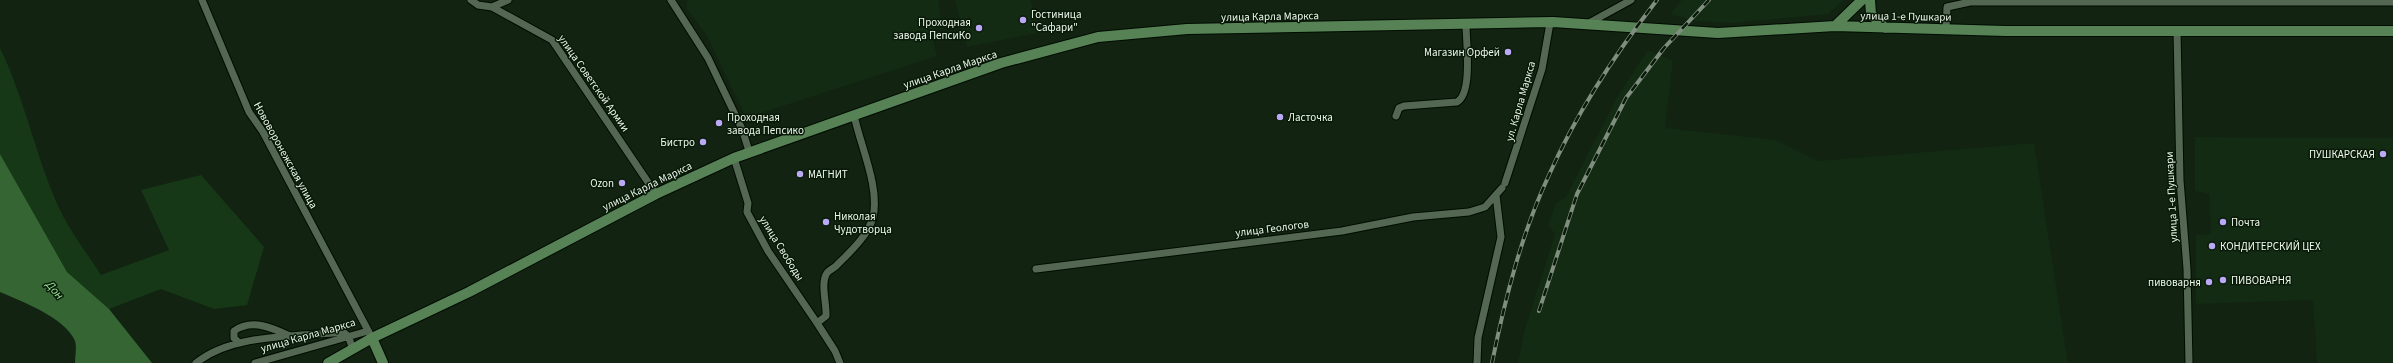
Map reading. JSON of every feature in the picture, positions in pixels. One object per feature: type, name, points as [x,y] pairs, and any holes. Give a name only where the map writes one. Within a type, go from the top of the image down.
[{"type":"main road","points":[[1836,26],[1862,0]]},
{"type":"main road","points":[[1870,0],[1871,14],[1885,28]]},
{"type":"main road","name":"улица Карла Маркса","points":[[328,363],[353,348],[370,334],[469,292],[656,194],[734,158],[1011,60],[1098,37],[1188,29],[1550,22],[1589,24],[1634,29]]},
{"type":"main road","name":"улица 1-е Пушкари","points":[[1634,29],[1718,33],[1836,26],[2005,31],[2393,31]]},
{"type":"main road","points":[[370,334],[382,363]]},
{"type":"street","name":"Нововоронежская улица","points":[[202,0],[248,112],[263,132],[370,334]]},
{"type":"street","name":"улица Советской Армии","points":[[471,0],[478,6],[492,7],[552,40],[656,194]]},
{"type":"street","points":[[492,7],[508,0]]},
{"type":"street","points":[[671,0],[708,58],[742,129],[749,152]]},
{"type":"street","points":[[1589,24],[1632,0]]},
{"type":"street","points":[[1946,29],[1947,7],[1970,2],[2393,2]]},
{"type":"street","name":"ул. Карла Маркса","points":[[1504,185],[1542,69],[1550,22]]},
{"type":"street","points":[[1396,116],[1399,108],[1404,106],[1457,102],[1461,99],[1467,86],[1466,24]]},
{"type":"street","name":"улица 1-е Пушкари","points":[[2177,30],[2180,180],[2187,269],[2189,363]]},
{"type":"street","points":[[817,323],[826,316],[824,281],[827,273],[855,248],[873,218],[874,207],[870,166],[859,142],[854,115]]},
{"type":"street","name":"улица Свободы","points":[[734,158],[748,203],[747,212],[768,251],[817,323],[835,351],[840,363]]},
{"type":"street","name":"улица Геологов","points":[[1036,269],[1342,231],[1414,217],[1469,212],[1485,207],[1504,185]]},
{"type":"street","points":[[1477,363],[1478,338],[1501,237],[1496,195]]},
{"type":"street","points":[[238,342],[234,338],[234,332],[242,325],[258,324],[292,337]]},
{"type":"street","points":[[196,363],[208,354],[238,342],[343,332],[348,336],[353,348]]},
{"type":"street","name":"улица Карла Маркса","points":[[255,363],[348,336],[370,334]]},
{"type":"shaded area","points":[[687,0],[938,0],[942,28],[930,30],[937,56],[746,118],[707,36],[687,9]]},
{"type":"shaded area","points":[[955,0],[1031,0],[1037,33],[967,47]]},
{"type":"shaded area","points":[[1682,0],[1843,0],[1828,14],[1731,23],[1697,21],[1670,14]]},
{"type":"shaded area","points":[[0,48],[17,89],[38,154],[54,196],[67,224],[101,275],[169,250],[141,190],[201,175],[264,247],[247,305],[214,309],[161,289],[109,309],[67,272],[0,154]]},
{"type":"shaded area","points":[[1648,50],[1673,61],[1665,128],[1776,140],[1818,161],[2034,143],[2068,363],[1518,363],[1524,332],[1555,234],[1548,225],[1556,203],[1566,197],[1617,97]]},
{"type":"shaded area","points":[[2195,137],[2393,138],[2393,363],[2317,363],[2313,300],[2196,304],[2196,235],[2211,234],[2209,194],[2195,191]]},
{"type":"water","name":"Дон","points":[[0,154],[67,272],[109,309],[152,363],[75,363],[76,343],[70,333],[62,325],[42,311],[0,292]]},
{"type":"railway","points":[[1492,363],[1508,291],[1522,244],[1549,175],[1584,106],[1626,41],[1657,0]]},
{"type":"railway","points":[[1539,311],[1577,194],[1626,98],[1664,48],[1709,0]]},
{"type":"place","name":"Гостиница \"Сафари\"","points":[[1023,20]]},
{"type":"place","name":"Проходная завода ПепсиКо","points":[[979,28]]},
{"type":"place","name":"Магазин Орфей","points":[[1508,52]]},
{"type":"place","name":"Ласточка","points":[[1280,117]]},
{"type":"place","name":"Проходная завода Пепсико","points":[[719,123]]},
{"type":"place","name":"Бистро","points":[[703,142]]},
{"type":"place","name":"ПУШКАРСКАЯ","points":[[2383,154]]},
{"type":"place","name":"МАГНИТ","points":[[800,174]]},
{"type":"place","name":"Ozon","points":[[622,183]]},
{"type":"place","name":"Николая Чудотворца","points":[[826,222]]},
{"type":"place","name":"Почта","points":[[2223,222]]},
{"type":"place","name":"КОНДИТЕРСКИЙ ЦЕХ","points":[[2212,246]]},
{"type":"place","name":"ПИВОВАРНЯ","points":[[2223,280]]},
{"type":"place","name":"пивоварня","points":[[2209,282]]}]
